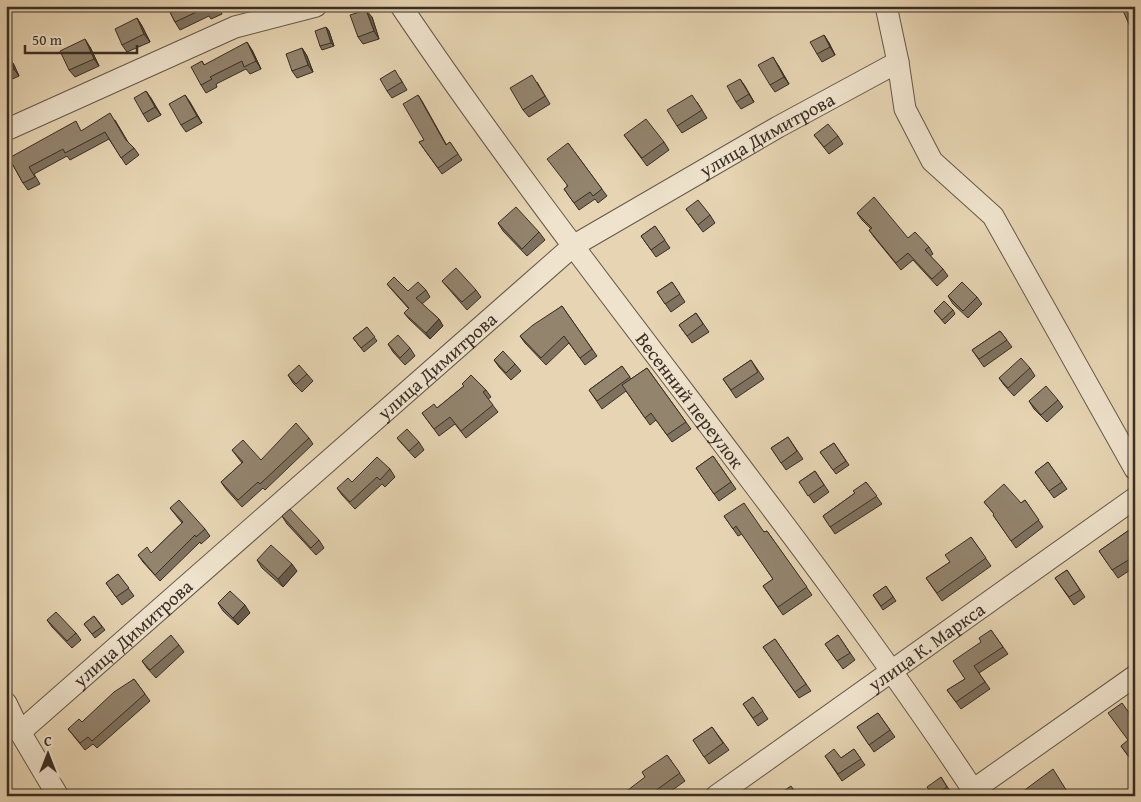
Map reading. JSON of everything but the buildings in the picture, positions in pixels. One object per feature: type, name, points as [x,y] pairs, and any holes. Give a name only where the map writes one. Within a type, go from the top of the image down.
[{"type":"street","points":[[6,130],[235,27],[316,6]]},
{"type":"street","name":"Весенний переулок","points":[[401,6],[471,110],[893,670],[975,793]]},
{"type":"street","points":[[886,6],[898,62],[904,109],[932,161],[992,216],[1135,469]]},
{"type":"street","name":"улица Димитрова","points":[[20,732],[573,246],[778,127],[898,62]]},
{"type":"street","name":"улица К. Маркса","points":[[716,796],[1135,498]]},
{"type":"street","points":[[975,793],[1135,676]]},
{"type":"street","points":[[6,703],[20,732],[58,796]]}]
